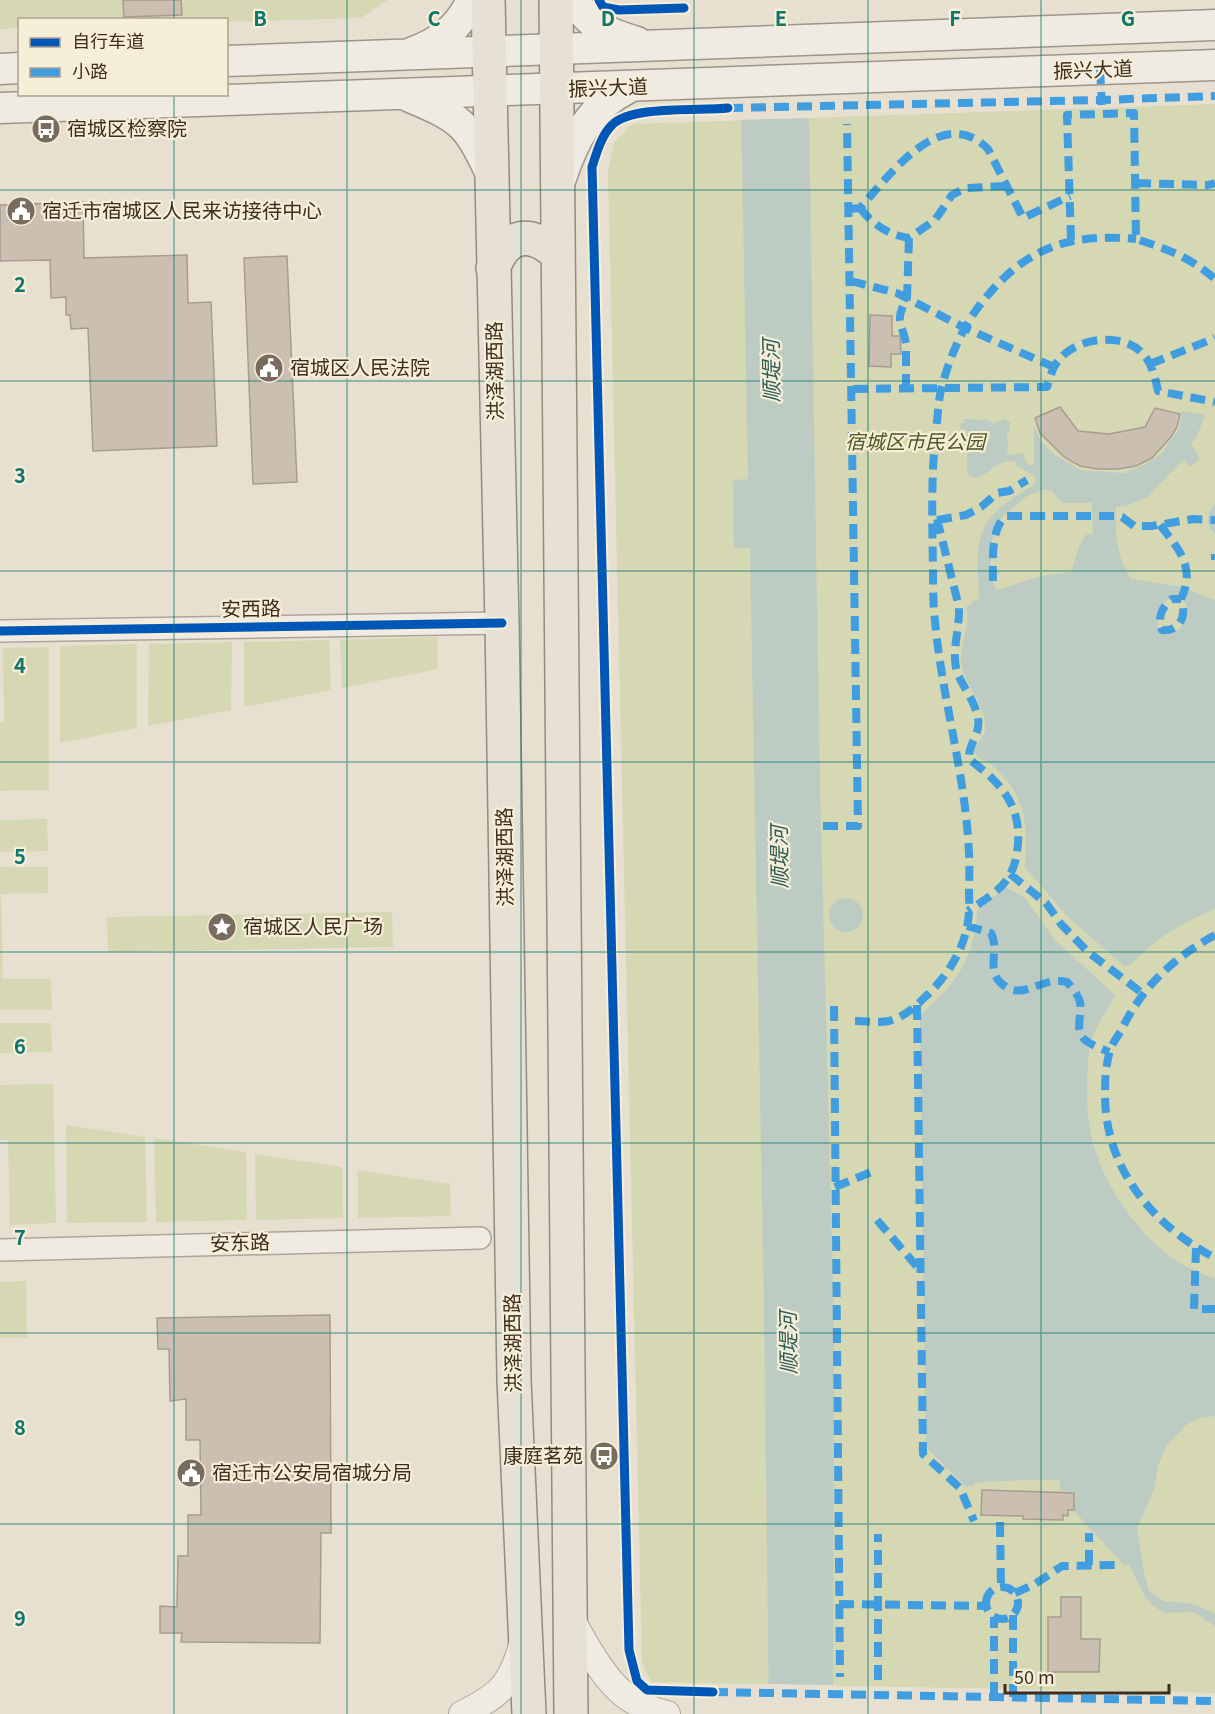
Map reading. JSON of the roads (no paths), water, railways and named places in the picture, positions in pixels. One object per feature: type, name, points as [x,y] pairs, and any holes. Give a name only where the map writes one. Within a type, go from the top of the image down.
[{"type":"main road","points":[[404,56],[436,41],[457,27],[472,0]]},
{"type":"main road","name":"洪泽湖西路","points":[[488,0],[502,623],[514,1380],[529,1714]]},
{"type":"main road","points":[[556,0],[571,1714]]},
{"type":"main road","points":[[573,0],[592,22],[605,32],[651,47]]},
{"type":"main road","name":"振兴大道","points":[[228,62],[1215,25]]},
{"type":"main road","points":[[680,45],[673,56],[673,67],[674,77],[681,85]]},
{"type":"main road","points":[[339,58],[347,66],[349,78],[347,88],[339,96]]},
{"type":"main road","name":"振兴大道","points":[[0,108],[1215,65]]},
{"type":"main road","points":[[0,69],[18,68]]},
{"type":"main road","points":[[558,189],[571,149],[583,129],[601,107],[618,93],[630,87]]},
{"type":"main road","points":[[405,94],[438,108],[458,120],[476,141],[491,174]]},
{"type":"main road","points":[[493,268],[503,249],[523,239],[535,239],[547,244],[558,255]]},
{"type":"main road","points":[[522,1558],[530,1573],[546,1580],[559,1577],[570,1560]]},
{"type":"street","name":"安西路","points":[[0,631],[502,623]]},
{"type":"street","name":"安东路","points":[[0,1250],[480,1238]]},
{"type":"street","points":[[570,1617],[587,1649],[630,1699],[651,1710],[667,1714]]},
{"type":"street","points":[[462,1714],[494,1697],[509,1680],[516,1667],[526,1634]]},
{"type":"water","name":"顺堤河","points":[[739,0],[807,0],[820,786],[834,1326],[833,1714],[769,1714],[750,548],[734,548],[733,480],[748,479]]},
{"type":"water","points":[[1182,411],[1205,415],[1197,436],[1191,444],[1200,459],[1190,467],[1183,460],[1146,498],[1126,506],[1116,507],[1116,535],[1122,562],[1131,579],[1181,587],[1215,600],[1215,909],[1169,933],[1148,948],[1130,966],[1124,966],[1070,919],[1025,867],[1025,825],[1020,802],[1006,780],[973,750],[985,730],[985,722],[962,668],[961,652],[967,622],[966,607],[979,598],[980,541],[983,529],[990,518],[1035,484],[1035,476],[1016,465],[1015,461],[1007,461],[980,477],[969,476],[967,430],[960,428],[964,419],[988,420],[992,423],[1006,419],[1010,422],[1010,431],[1007,431],[1007,438],[1009,438],[1007,455],[1024,453],[1025,461],[1029,465],[1034,465],[1034,427],[1041,441],[1055,455],[1080,470],[1124,473],[1144,465],[1161,454],[1179,429]],"holes":[[[1046,489],[1052,491],[1062,503],[1092,503],[1093,534],[1087,534],[1080,544],[1071,572],[1042,576],[997,590],[990,576],[992,540],[998,521],[1027,496]],[[1178,596],[1183,597],[1186,604],[1186,618],[1183,624],[1173,632],[1159,631],[1157,619],[1160,609],[1167,600]]]},
{"type":"water","points":[[1215,504],[1215,534],[1208,519]]},
{"type":"water","points":[[1005,887],[1024,897],[1054,939],[1115,995],[1090,1045],[1087,1073],[1089,1126],[1107,1180],[1135,1223],[1153,1241],[1172,1257],[1193,1270],[1215,1278],[1215,1416],[1199,1418],[1186,1425],[1166,1446],[1158,1466],[1154,1490],[1137,1528],[1149,1591],[1164,1602],[1190,1604],[1215,1614],[1215,1626],[1194,1612],[1164,1613],[1152,1605],[1129,1565],[1124,1565],[1074,1511],[1075,1492],[1060,1491],[1060,1480],[975,1483],[974,1486],[965,1486],[926,1447],[920,1015],[943,993],[961,970],[972,943],[977,911]]},
{"type":"water","points":[[846,898],[858,903],[863,915],[858,927],[846,932],[834,927],[829,915],[834,903]]},
{"type":"place","name":"宿城区检察院","points":[[46,129]]},
{"type":"place","name":"宿迁市宿城区人民来访接待中心","points":[[21,211]]},
{"type":"place","name":"宿城区人民法院","points":[[269,368]]},
{"type":"place","name":"宿城区人民广场","points":[[222,927]]},
{"type":"place","name":"康庭茗苑","points":[[604,1456]]},
{"type":"place","name":"宿迁市公安局宿城分局","points":[[191,1473]]},
{"type":"park label","name":"宿城区市民公园","points":[[915,442]]}]
